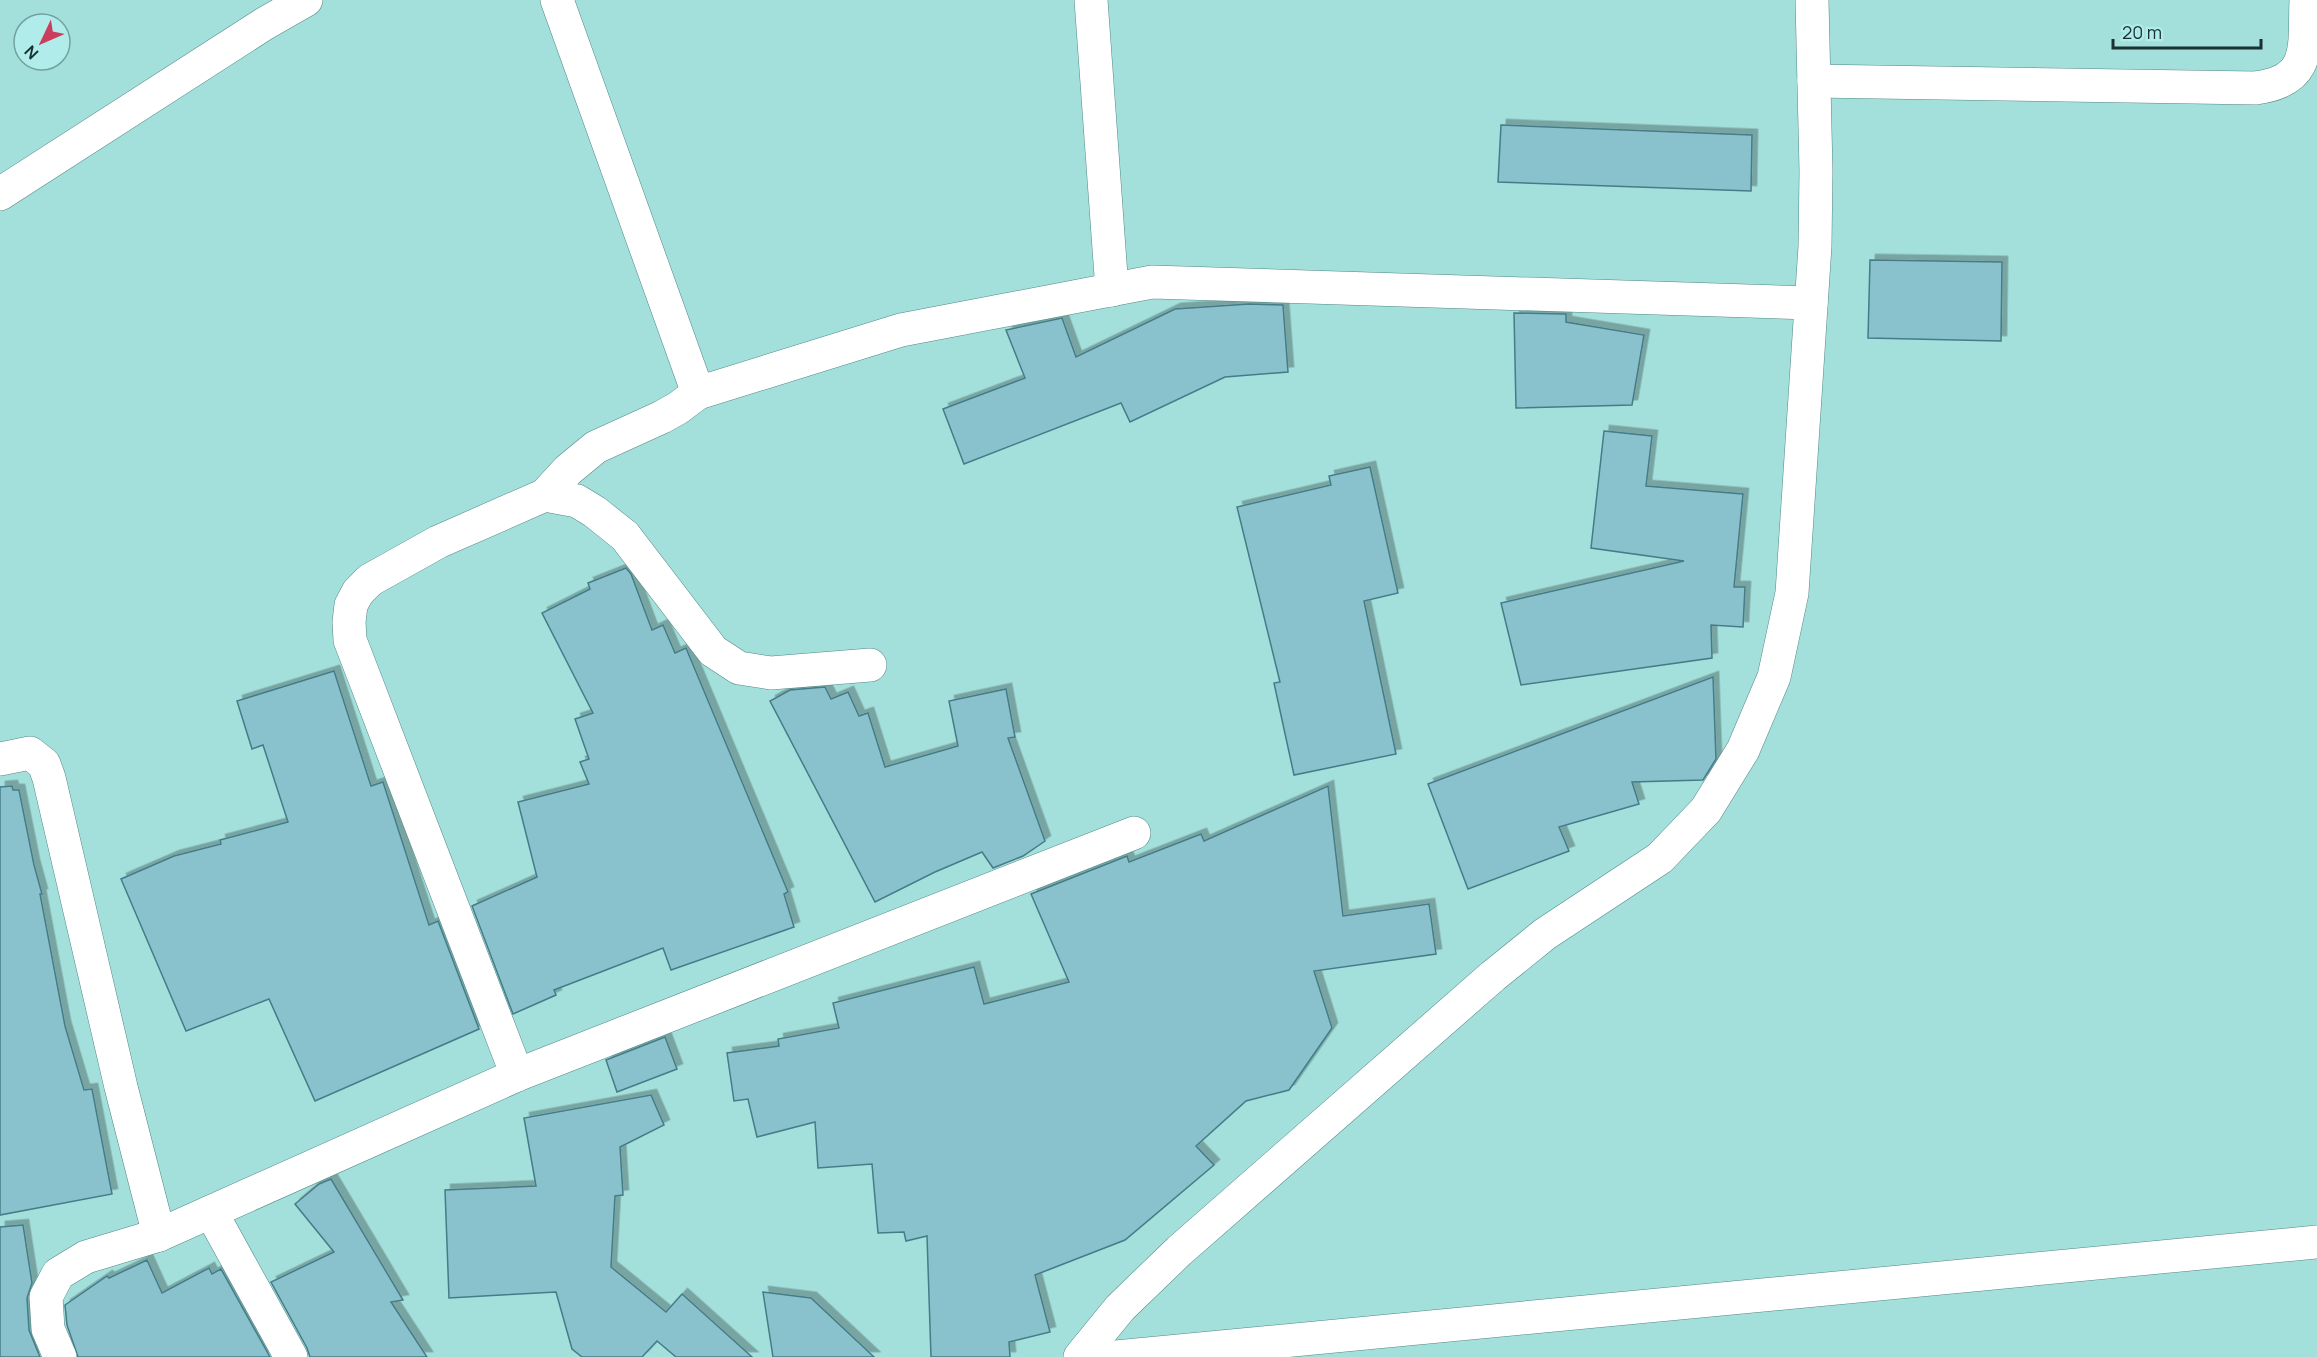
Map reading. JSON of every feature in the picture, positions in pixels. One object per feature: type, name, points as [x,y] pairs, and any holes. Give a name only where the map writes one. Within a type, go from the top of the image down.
[{"type":"street","points":[[0,194],[264,24],[306,0]]},
{"type":"street","points":[[557,0],[698,393]]},
{"type":"street","points":[[1091,0],[1112,290]]},
{"type":"street","points":[[1080,1357],[1120,1308],[1179,1251],[1466,999],[1545,934],[1660,858],[1706,810],[1743,750],[1774,677],[1792,593],[1815,246],[1816,171],[1812,0]]},
{"type":"street","points":[[1814,81],[2255,88],[2276,85],[2293,76],[2304,55],[2306,0]]},
{"type":"street","points":[[517,1075],[351,639],[349,622],[351,605],[358,592],[370,580],[438,542],[545,495],[568,470],[596,447],[670,412],[698,393],[901,330],[1152,282],[1811,303]]},
{"type":"street","points":[[545,495],[576,501],[595,512],[625,536],[713,651],[739,668],[771,674],[870,664]]},
{"type":"street","points":[[0,759],[30,753],[44,764],[49,778],[121,1087],[159,1235]]},
{"type":"street","points":[[60,1357],[48,1329],[46,1297],[58,1274],[86,1257],[159,1235],[517,1075],[1134,833]]},
{"type":"street","points":[[211,1212],[291,1357]]},
{"type":"street","points":[[1116,1357],[2317,1242]]},
{"type":"building","points":[[1501,125],[1752,135],[1751,191],[1498,182]]},
{"type":"building","points":[[1870,260],[2002,262],[2001,341],[1868,338]]},
{"type":"building","points":[[1249,304],[1283,305],[1288,372],[1225,377],[1130,422],[1121,403],[964,464],[943,409],[1025,378],[1006,330],[1062,318],[1076,357],[1175,309]]},
{"type":"building","points":[[1514,313],[1566,314],[1566,322],[1644,335],[1632,405],[1516,408]]},
{"type":"building","points":[[1604,431],[1652,436],[1646,486],[1743,494],[1734,587],[1745,587],[1743,627],[1711,625],[1712,658],[1521,685],[1501,603],[1684,561],[1591,548]]},
{"type":"building","points":[[1370,467],[1398,593],[1364,601],[1396,754],[1294,775],[1274,683],[1280,682],[1237,507],[1331,485],[1329,476]]},
{"type":"building","points":[[626,568],[631,574],[652,630],[663,625],[675,653],[686,648],[788,892],[784,894],[794,927],[671,970],[663,948],[554,990],[556,995],[513,1014],[472,906],[537,877],[518,802],[589,784],[580,762],[589,759],[575,719],[593,713],[542,613],[590,589],[588,583]]},
{"type":"building","points":[[334,671],[371,786],[383,782],[429,925],[438,921],[479,1029],[315,1101],[269,999],[186,1031],[121,879],[174,856],[221,844],[220,840],[288,822],[263,745],[252,749],[237,701]]},
{"type":"building","points":[[1713,677],[1716,759],[1703,780],[1632,782],[1639,804],[1559,827],[1569,851],[1468,889],[1428,784]]},
{"type":"building","points":[[825,687],[831,699],[848,692],[859,716],[868,713],[885,767],[958,746],[949,701],[1006,689],[1015,737],[1008,738],[1045,841],[1023,856],[993,868],[982,852],[875,902],[770,701],[790,690]]},
{"type":"building","points":[[12,786],[13,790],[19,790],[42,894],[40,894],[65,1026],[84,1090],[92,1089],[112,1194],[0,1215],[0,787]]},
{"type":"building","points":[[1328,786],[1343,916],[1429,904],[1436,954],[1314,971],[1332,1028],[1289,1090],[1246,1101],[1196,1146],[1214,1165],[1125,1240],[1035,1275],[1050,1332],[1009,1342],[1010,1357],[931,1357],[927,1236],[906,1241],[904,1232],[878,1233],[872,1164],[818,1168],[815,1122],[757,1137],[748,1099],[734,1101],[727,1053],[779,1046],[778,1039],[839,1028],[833,1003],[974,967],[984,1004],[1069,982],[1031,894],[1127,856],[1129,862],[1201,834],[1204,841]]},
{"type":"building","points":[[665,1037],[677,1069],[617,1092],[606,1060]]},
{"type":"building","points":[[651,1095],[664,1125],[620,1147],[623,1195],[615,1196],[611,1267],[666,1312],[682,1294],[752,1357],[676,1357],[657,1341],[642,1357],[582,1357],[572,1349],[556,1292],[449,1298],[445,1190],[536,1186],[524,1118]]},
{"type":"building","points":[[331,1179],[403,1300],[391,1302],[427,1357],[310,1357],[271,1282],[334,1252],[295,1204],[319,1184]]},
{"type":"building","points":[[23,1225],[32,1283],[27,1298],[29,1330],[40,1357],[0,1357],[0,1227]]},
{"type":"building","points":[[147,1260],[162,1293],[209,1268],[212,1274],[221,1269],[270,1357],[78,1357],[67,1325],[65,1305],[107,1276],[109,1278]]},
{"type":"building","points":[[763,1292],[811,1298],[874,1357],[773,1357]]}]
